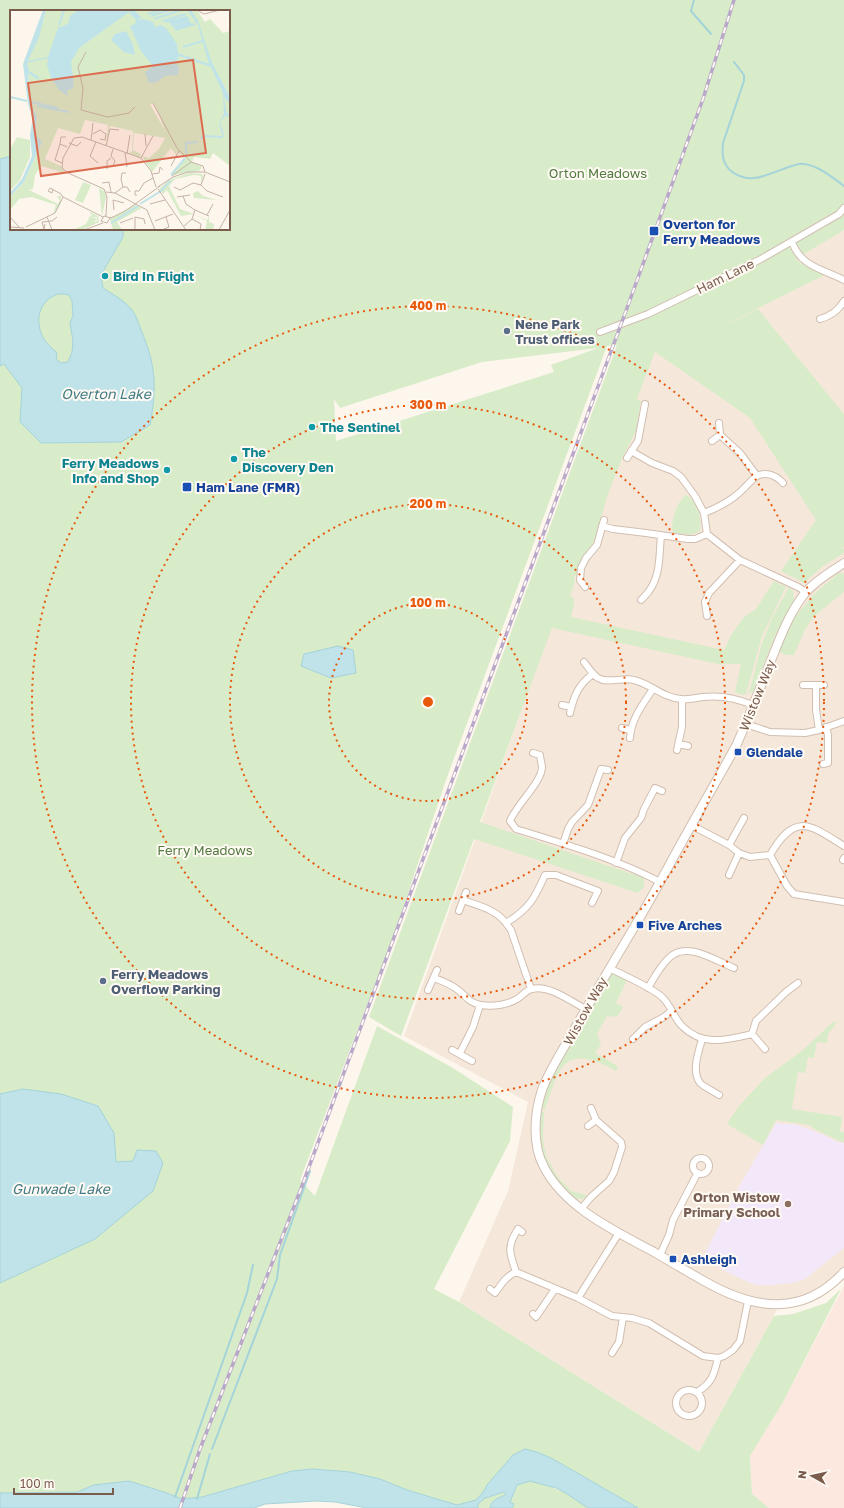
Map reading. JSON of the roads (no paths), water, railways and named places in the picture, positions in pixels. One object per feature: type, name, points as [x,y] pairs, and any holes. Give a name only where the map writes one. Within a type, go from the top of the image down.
[{"type":"street","name":"Ham Lane","points":[[600,332],[648,314],[761,259],[839,214],[844,208]]},
{"type":"street","points":[[792,242],[796,252],[803,260],[844,280]]},
{"type":"street","points":[[820,320],[830,320],[844,301]]},
{"type":"street","points":[[627,458],[638,441],[645,404]]},
{"type":"street","points":[[719,423],[720,436],[740,453],[757,476]]},
{"type":"street","points":[[712,440],[720,436]]},
{"type":"street","points":[[631,451],[652,463],[674,471],[681,477],[695,496],[704,513],[707,534],[740,560],[806,592]]},
{"type":"street","points":[[704,513],[719,507],[739,494],[757,476],[763,474],[773,475],[783,482]]},
{"type":"street","points":[[586,587],[580,580],[581,568],[586,558],[596,545],[604,520]]},
{"type":"street","points":[[602,526],[613,529],[646,532],[661,536],[688,539],[695,539],[707,534]]},
{"type":"street","points":[[641,600],[650,590],[657,574],[660,562],[661,536]]},
{"type":"street","points":[[707,616],[705,602],[709,593],[740,560]]},
{"type":"street","name":"Wistow Way","points":[[844,563],[822,577],[806,592],[782,631],[736,746],[637,923],[609,968],[542,1090],[535,1132],[536,1144],[543,1166],[554,1184],[581,1209],[604,1225],[732,1295],[764,1305],[794,1303],[809,1298],[824,1290],[844,1272]]},
{"type":"street","points":[[584,662],[593,674],[599,678],[607,680],[632,679],[644,683],[667,696],[682,700],[708,697],[735,698],[753,705]]},
{"type":"street","points":[[562,705],[571,710],[577,691],[584,681],[593,674]]},
{"type":"street","points":[[803,685],[824,685]]},
{"type":"street","points":[[816,685],[818,730]]},
{"type":"street","points":[[630,738],[631,730],[638,712],[653,689]]},
{"type":"street","points":[[682,700],[682,727],[678,747],[688,746]]},
{"type":"street","points":[[746,724],[770,732],[805,732],[818,730],[844,721]]},
{"type":"street","points":[[823,764],[828,763],[828,735],[826,727]]},
{"type":"street","points":[[622,728],[631,730]]},
{"type":"street","points":[[539,753],[542,768],[536,784],[513,813],[510,821],[516,828],[641,872],[660,882]]},
{"type":"street","points":[[563,844],[572,822],[588,805],[604,770],[594,768]]},
{"type":"street","points":[[616,863],[625,838],[641,818],[652,788],[662,791]]},
{"type":"street","points":[[729,845],[744,818]]},
{"type":"street","points":[[691,825],[729,845],[739,853],[750,857],[770,855]]},
{"type":"street","points":[[770,855],[776,844],[788,830],[799,826],[814,827],[844,846]]},
{"type":"street","points":[[729,876],[739,853]]},
{"type":"street","points":[[770,855],[787,886],[794,894],[844,902]]},
{"type":"street","points":[[506,922],[522,911],[534,899],[545,875],[556,875],[598,891],[592,903]]},
{"type":"street","points":[[459,911],[466,892]]},
{"type":"street","points":[[463,900],[492,910],[506,922],[511,930],[531,989]]},
{"type":"street","points":[[648,988],[669,958],[676,952],[687,950],[700,953],[734,968]]},
{"type":"street","points":[[609,968],[663,997],[682,1026],[702,1039],[722,1041],[752,1034]]},
{"type":"street","points":[[428,990],[437,970]]},
{"type":"street","points":[[434,978],[452,986],[460,991],[467,999],[480,1005],[503,1005],[516,1000],[531,989],[543,989],[557,993],[586,1010]]},
{"type":"street","points":[[752,1034],[756,1021],[786,992],[798,983]]},
{"type":"street","points":[[460,1053],[473,1027],[480,1005]]},
{"type":"street","points":[[633,1039],[644,1027],[664,1017],[672,1011]]},
{"type":"street","points":[[752,1034],[765,1049]]},
{"type":"street","points":[[702,1039],[696,1066],[697,1075],[700,1083],[719,1095]]},
{"type":"street","points":[[452,1050],[460,1053],[472,1061]]},
{"type":"street","points":[[581,1209],[591,1197],[609,1181],[614,1172],[622,1147],[621,1142],[596,1120],[591,1108]]},
{"type":"street","points":[[588,1126],[596,1120]]},
{"type":"street","points":[[660,1255],[670,1235],[673,1220],[697,1174]]},
{"type":"street","points":[[522,1232],[518,1229],[511,1239],[510,1254],[516,1272],[578,1298],[612,1316],[632,1318],[649,1323],[703,1356],[718,1358],[733,1350],[740,1341],[748,1301]]},
{"type":"street","points":[[578,1298],[619,1233]]},
{"type":"street","points":[[494,1293],[504,1280],[516,1272]]},
{"type":"street","points":[[536,1317],[554,1289]]},
{"type":"street","points":[[612,1353],[619,1342],[623,1317]]},
{"type":"street","points":[[697,1392],[707,1386],[712,1379],[718,1358]]},
{"type":"street","points":[[689,1389],[697,1392],[702,1400],[700,1409],[694,1415],[685,1416],[681,1414],[675,1403],[677,1395],[684,1390],[689,1389]]},
{"type":"water","name":"Overton Lake","points":[[10,156],[10,230],[123,230],[123,237],[101,275],[103,288],[124,302],[135,315],[150,354],[154,377],[154,399],[150,425],[121,442],[41,443],[20,422],[22,388],[4,364],[0,366],[0,159]],"holes":[[[58,294],[69,295],[72,301],[73,316],[70,323],[73,341],[72,352],[68,362],[61,363],[56,359],[57,353],[44,339],[39,326],[39,319],[42,307],[51,297]]]},
{"type":"water","points":[[338,646],[353,650],[356,673],[331,678],[301,666],[304,654]]},
{"type":"water","name":"Gunwade Lake","points":[[23,1089],[61,1094],[98,1106],[114,1133],[116,1162],[133,1161],[137,1150],[156,1151],[163,1163],[153,1191],[95,1239],[0,1283],[0,1094]]},
{"type":"water","points":[[525,1449],[537,1452],[553,1459],[638,1508],[588,1508],[556,1488],[530,1481],[517,1485],[510,1502],[514,1504],[512,1508],[490,1508],[494,1501],[506,1494],[504,1492],[485,1498],[478,1504],[478,1508],[367,1508],[335,1502],[316,1501],[265,1504],[254,1508],[0,1508],[0,1493],[77,1492],[94,1485],[129,1481],[182,1499],[202,1497],[292,1471],[313,1469],[350,1472],[380,1479],[407,1490],[457,1505],[476,1500],[513,1455]]},
{"type":"waterway","points":[[694,0],[691,11],[711,34]]},
{"type":"waterway","points":[[734,62],[744,75],[744,81],[723,143],[723,158],[728,168],[739,176],[754,178],[798,164],[810,165],[820,169],[844,186]]},
{"type":"waterway","points":[[212,1449],[277,1279],[280,1255],[310,1171]]},
{"type":"waterway","points":[[175,1497],[247,1293],[253,1265]]},
{"type":"waterway","points":[[197,1499],[210,1454]]},
{"type":"railway","points":[[180,1508],[200,1449],[302,1186],[623,319],[703,99],[734,0]]},
{"type":"place","name":"Overton for Ferry Meadows","points":[[654,231]]},
{"type":"place","name":"Bird In Flight","points":[[105,276]]},
{"type":"place","name":"Nene Park Trust offices","points":[[507,331]]},
{"type":"place","name":"The Sentinel","points":[[312,427]]},
{"type":"place","name":"The Discovery Den","points":[[234,459]]},
{"type":"place","name":"Ferry Meadows Info and Shop","points":[[167,470]]},
{"type":"place","name":"Ham Lane (FMR)","points":[[187,487]]},
{"type":"place","name":"Glendale","points":[[738,752]]},
{"type":"place","name":"Five Arches","points":[[640,925]]},
{"type":"place","name":"Ferry Meadows Overflow Parking","points":[[103,981]]},
{"type":"place","name":"Orton Wistow Primary School","points":[[788,1204]]},
{"type":"place","name":"Ashleigh","points":[[673,1259]]},
{"type":"park label","name":"Orton Meadows","points":[[598,173]]},
{"type":"park label","name":"Ferry Meadows","points":[[205,850]]}]
